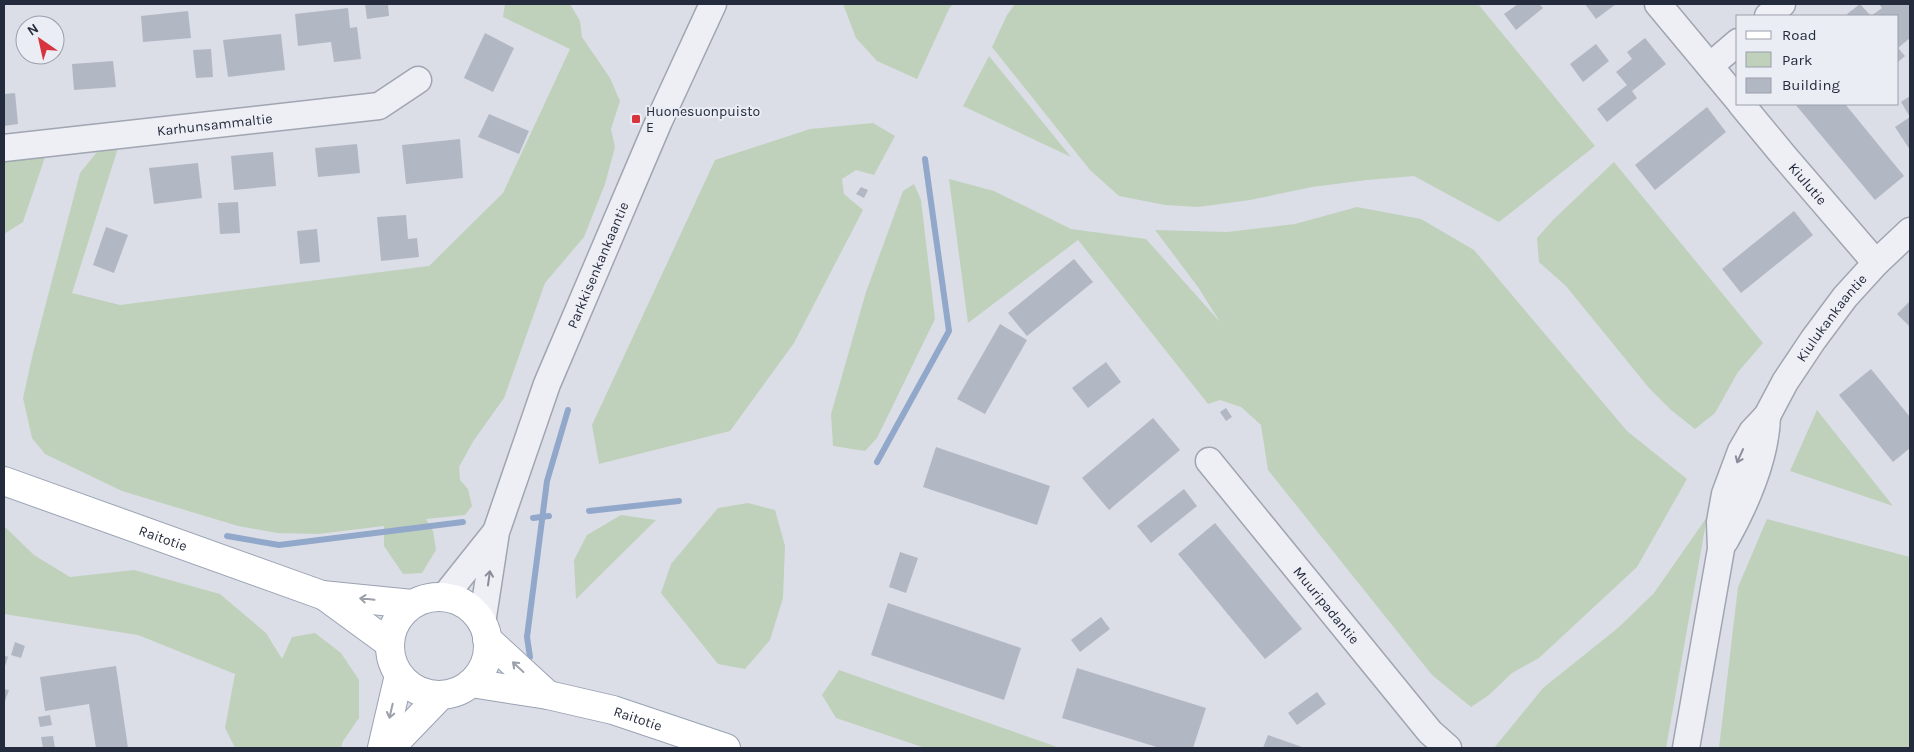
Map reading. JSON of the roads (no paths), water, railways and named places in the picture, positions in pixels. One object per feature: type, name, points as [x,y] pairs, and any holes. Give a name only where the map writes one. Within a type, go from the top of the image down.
[{"type":"main road","name":"Raitotie","points":[[4,481],[322,595],[412,604]]},
{"type":"main road","name":"Raitotie","points":[[322,595],[390,644]]},
{"type":"main road","points":[[485,631],[487,655],[481,670],[471,683],[457,691],[441,695],[425,693],[410,686],[399,675],[392,660],[390,644],[393,629],[400,615],[412,604],[427,598],[444,597],[459,601],[473,610],[485,631],[548,696]]},
{"type":"main road","points":[[382,748],[399,675]]},
{"type":"main road","name":"Raitotie","points":[[471,683],[548,696],[613,710],[726,748]]},
{"type":"main road","points":[[390,748],[441,695]]},
{"type":"street","name":"Parkkisenkankaantie","points":[[485,631],[496,532],[547,384],[659,121],[713,4]]},
{"type":"street","points":[[1658,4],[1736,98]]},
{"type":"street","points":[[1769,15],[1782,4]]},
{"type":"street","points":[[1710,66],[1736,44]]},
{"type":"street","name":"Karhunsammaltie","points":[[4,148],[379,106],[418,80]]},
{"type":"street","name":"Kiulutie","points":[[1742,105],[1876,262]]},
{"type":"street","name":"Kiulukankaantie","points":[[1686,748],[1721,549],[1720,522],[1725,494],[1741,452],[1752,432],[1767,416],[1785,382],[1813,340],[1845,297],[1876,262],[1910,231]]},
{"type":"street","name":"Muuripadantie","points":[[1209,460],[1430,732],[1448,748]]},
{"type":"street","name":"Parkkisenkankaantie","points":[[444,597],[496,532]]},
{"type":"waterway","points":[[877,462],[949,331],[925,159]]},
{"type":"waterway","points":[[530,657],[527,637],[547,481],[568,410]]},
{"type":"waterway","points":[[589,511],[679,501]]},
{"type":"waterway","points":[[533,518],[549,516]]},
{"type":"waterway","points":[[227,536],[279,545],[463,522]]},
{"type":"place","name":"Huonesuonpuisto E","points":[[636,119]]}]
